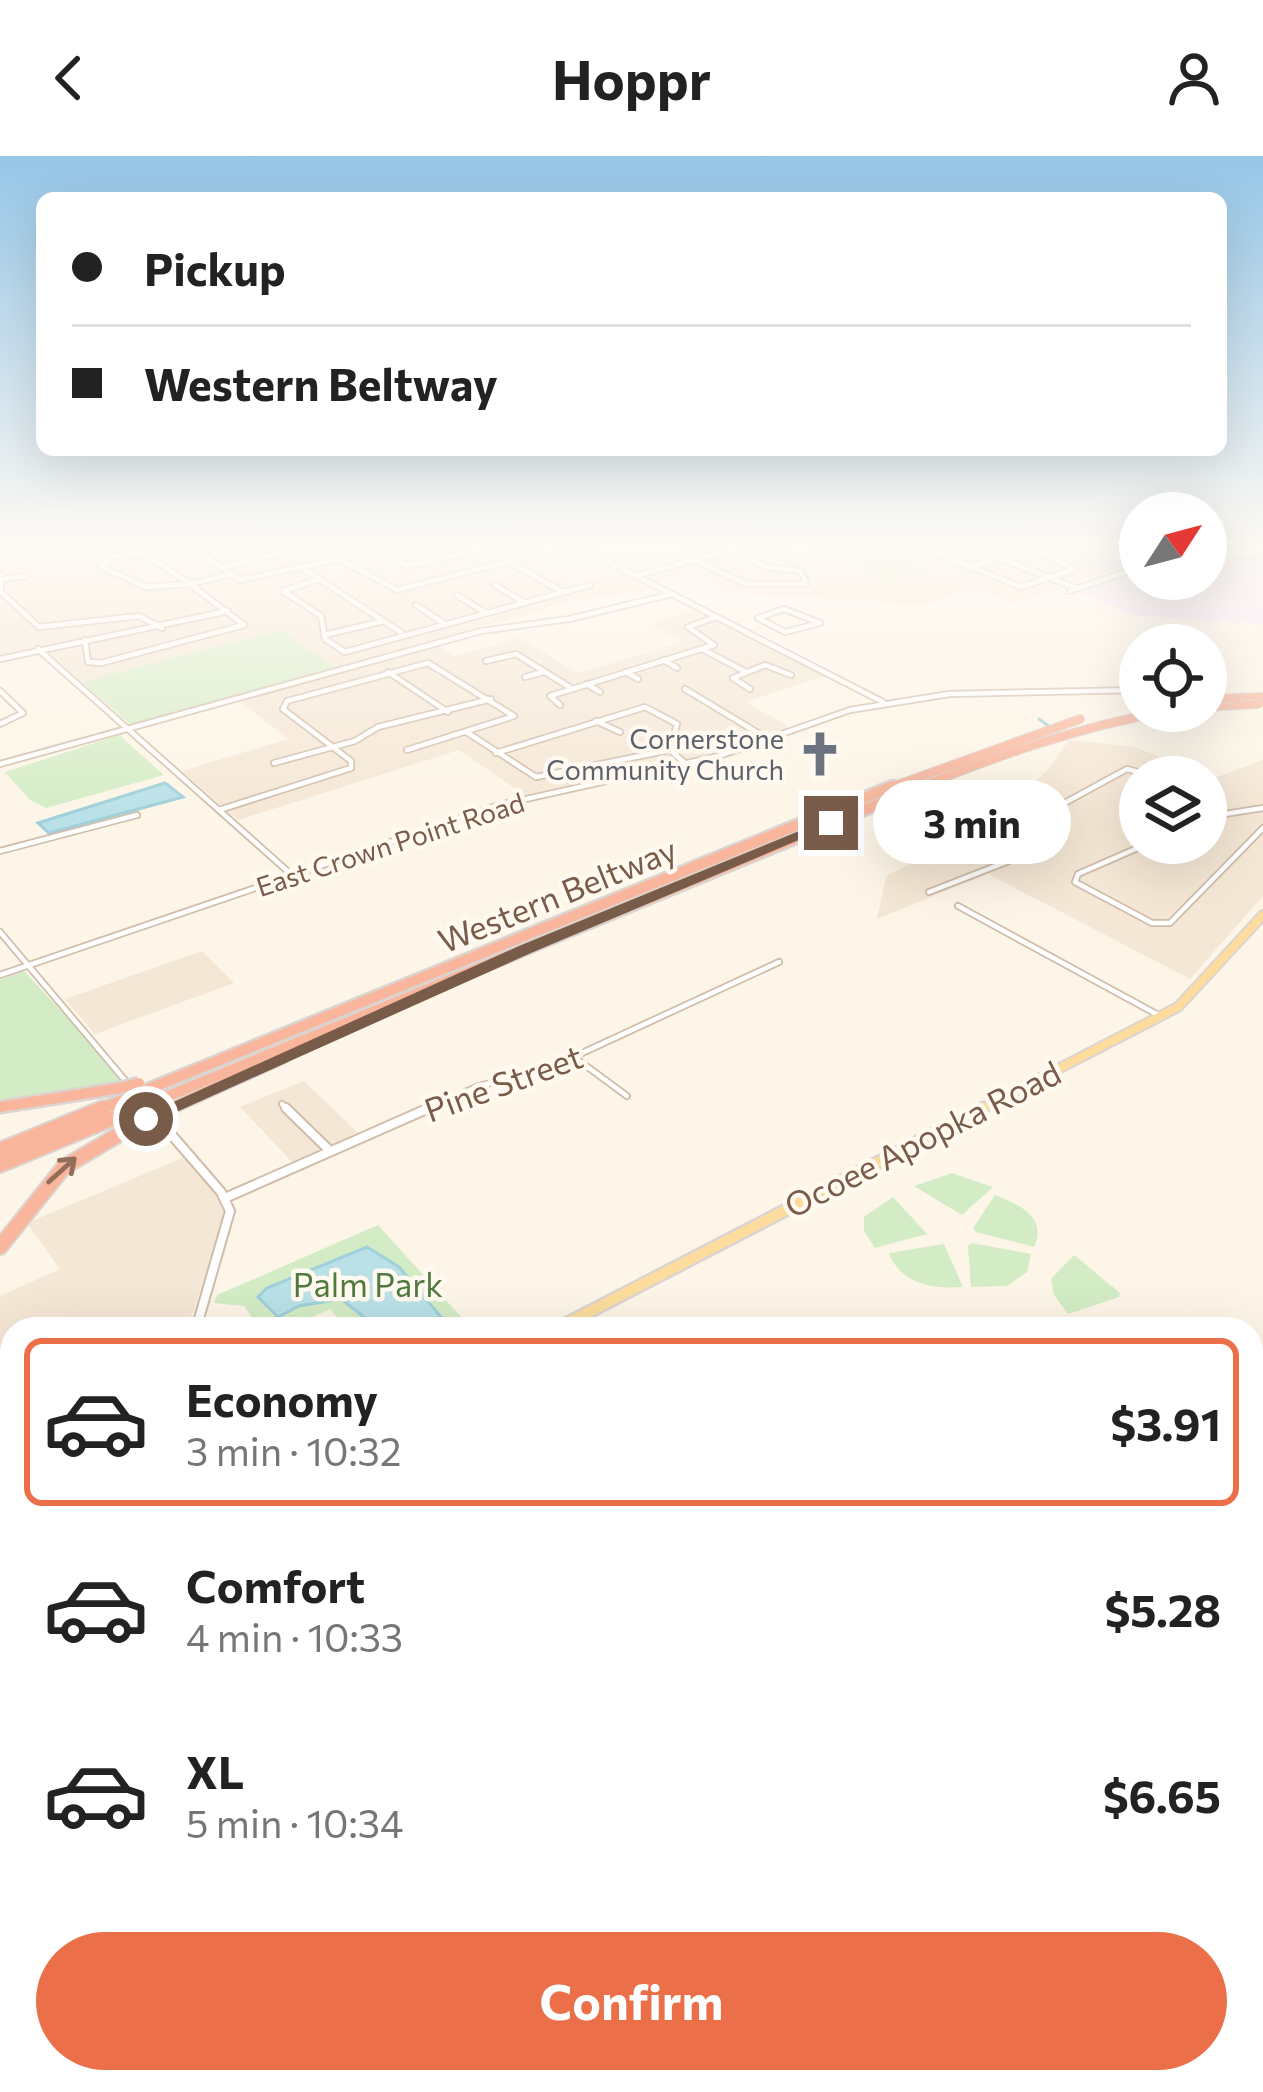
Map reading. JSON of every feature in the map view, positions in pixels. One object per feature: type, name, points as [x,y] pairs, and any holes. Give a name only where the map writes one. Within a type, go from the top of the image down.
[{"type":"highway","points":[[1227,701],[1262,704]]},
{"type":"highway","name":"Western Beltway","points":[[151,1096],[328,1017],[1046,732],[1119,713]]},
{"type":"highway","name":"Western Beltway","points":[[1064,727],[1119,719]]},
{"type":"highway","name":"Western Beltway","points":[[0,1150],[133,1103],[525,949],[1046,732]]},
{"type":"highway","points":[[0,1107],[133,1103],[151,1096]]},
{"type":"highway","points":[[0,1246],[64,1167],[133,1103]]},
{"type":"highway","name":"Western Beltway","points":[[0,1165],[133,1103]]},
{"type":"main road","name":"Ocoee Apopka Road","points":[[579,1317],[1160,1016],[1193,994],[1263,915]]},
{"type":"street","points":[[0,659],[128,633]]},
{"type":"street","points":[[85,640],[88,662],[101,663],[207,633]]},
{"type":"street","points":[[324,635],[331,633]]},
{"type":"street","points":[[0,764],[473,633]]},
{"type":"street","points":[[560,704],[550,696],[716,643],[700,633]]},
{"type":"street","points":[[749,633],[886,704]]},
{"type":"street","points":[[760,639],[779,633]]},
{"type":"street","points":[[324,635],[350,652],[405,634]]},
{"type":"street","points":[[38,649],[293,876]]},
{"type":"street","points":[[702,649],[746,672]]},
{"type":"street","points":[[486,661],[511,653],[571,688]]},
{"type":"street","points":[[664,660],[677,668]]},
{"type":"street","points":[[219,810],[346,771],[351,761],[281,705],[345,684],[437,664],[514,716],[407,750]]},
{"type":"street","points":[[750,689],[733,677],[770,665],[791,675]]},
{"type":"street","points":[[388,672],[448,712]]},
{"type":"street","points":[[525,677],[544,672]]},
{"type":"street","points":[[626,672],[638,679]]},
{"type":"street","points":[[329,673],[345,684]]},
{"type":"street","points":[[587,684],[600,692]]},
{"type":"street","points":[[685,689],[768,739]]},
{"type":"street","name":"East Crown Point Road","points":[[0,975],[514,801],[686,764],[838,713],[969,693],[1119,690]]},
{"type":"street","points":[[0,691],[23,716],[0,724]]},
{"type":"street","points":[[274,763],[333,747],[378,727],[491,699]]},
{"type":"street","points":[[496,752],[650,708],[679,728],[670,750]]},
{"type":"street","points":[[595,721],[620,732]]},
{"type":"street","points":[[468,733],[536,776],[670,750]]},
{"type":"street","points":[[670,750],[686,764]]},
{"type":"street","points":[[578,758],[586,767]]},
{"type":"street","points":[[929,892],[1037,850],[1060,806],[1119,773]]},
{"type":"street","points":[[1227,812],[1263,808]]},
{"type":"street","points":[[0,851],[137,815]]},
{"type":"street","points":[[1119,856],[1078,874],[1075,882],[1144,920],[1170,923],[1263,828]]},
{"type":"street","points":[[958,906],[1160,1016]]},
{"type":"street","points":[[0,932],[225,1198],[231,1219],[200,1317]]},
{"type":"street","name":"Pine Street","points":[[225,1198],[494,1080],[574,1057],[778,962]]},
{"type":"street","points":[[574,1057],[627,1096]]},
{"type":"street","points":[[283,1104],[330,1151]]},
{"type":"shaded area","points":[[0,633],[268,633],[82,682],[41,646],[0,656]]},
{"type":"shaded area","points":[[286,633],[457,633],[335,668]]},
{"type":"shaded area","points":[[668,633],[742,633],[825,676],[746,702],[789,727],[708,756],[525,795],[459,750],[238,820],[182,771],[288,739],[238,700],[437,645],[454,656],[519,638],[578,673],[683,642]]},
{"type":"shaded area","points":[[1069,740],[1135,747],[1157,756],[1119,756],[1119,864],[1227,864],[1227,773],[1263,760],[1263,896],[1190,979],[988,874],[877,919],[886,876],[987,827],[985,812],[1009,792],[1017,796],[1047,771]]},
{"type":"shaded area","points":[[202,951],[234,983],[95,1034],[65,999]]},
{"type":"shaded area","points":[[304,1081],[360,1135],[294,1164],[240,1107]]},
{"type":"shaded area","points":[[185,1157],[218,1197],[225,1220],[191,1317],[0,1317],[0,1296],[60,1269],[27,1223]]},
{"type":"green space","points":[[268,633],[286,633],[335,668],[130,724],[82,682]]},
{"type":"green space","points":[[119,735],[164,775],[46,808],[30,800],[5,772]]},
{"type":"green space","points":[[24,971],[130,1085],[0,1107],[0,980]]},
{"type":"green space","points":[[952,1173],[993,1187],[962,1215],[914,1186]]},
{"type":"green space","points":[[995,1195],[1029,1213],[1037,1228],[1034,1247],[973,1228]]},
{"type":"green space","points":[[893,1197],[927,1234],[875,1248],[864,1231],[864,1217]]},
{"type":"green space","name":"Palm Park","points":[[378,1225],[461,1317],[336,1317],[330,1309],[312,1317],[252,1317],[244,1306],[214,1303],[217,1295]]},
{"type":"green space","points":[[944,1244],[963,1287],[919,1283],[901,1272],[889,1253]]},
{"type":"green space","points":[[968,1246],[1031,1254],[1027,1272],[1007,1286],[971,1287]]},
{"type":"green space","points":[[1074,1255],[1120,1293],[1119,1297],[1068,1314],[1054,1295],[1051,1279]]},
{"type":"water","points":[[165,783],[183,797],[49,833],[38,823]]},
{"type":"water","points":[[367,1247],[399,1267],[441,1317],[364,1317],[341,1299],[299,1306],[278,1317],[258,1297],[267,1288]]},
{"type":"waterway","points":[[1039,719],[1060,734]]},
{"type":"place","name":"Cornerstone Community Church","points":[[820,754]]},
{"type":"route","points":[[146,1119],[525,949],[831,823]]}]
